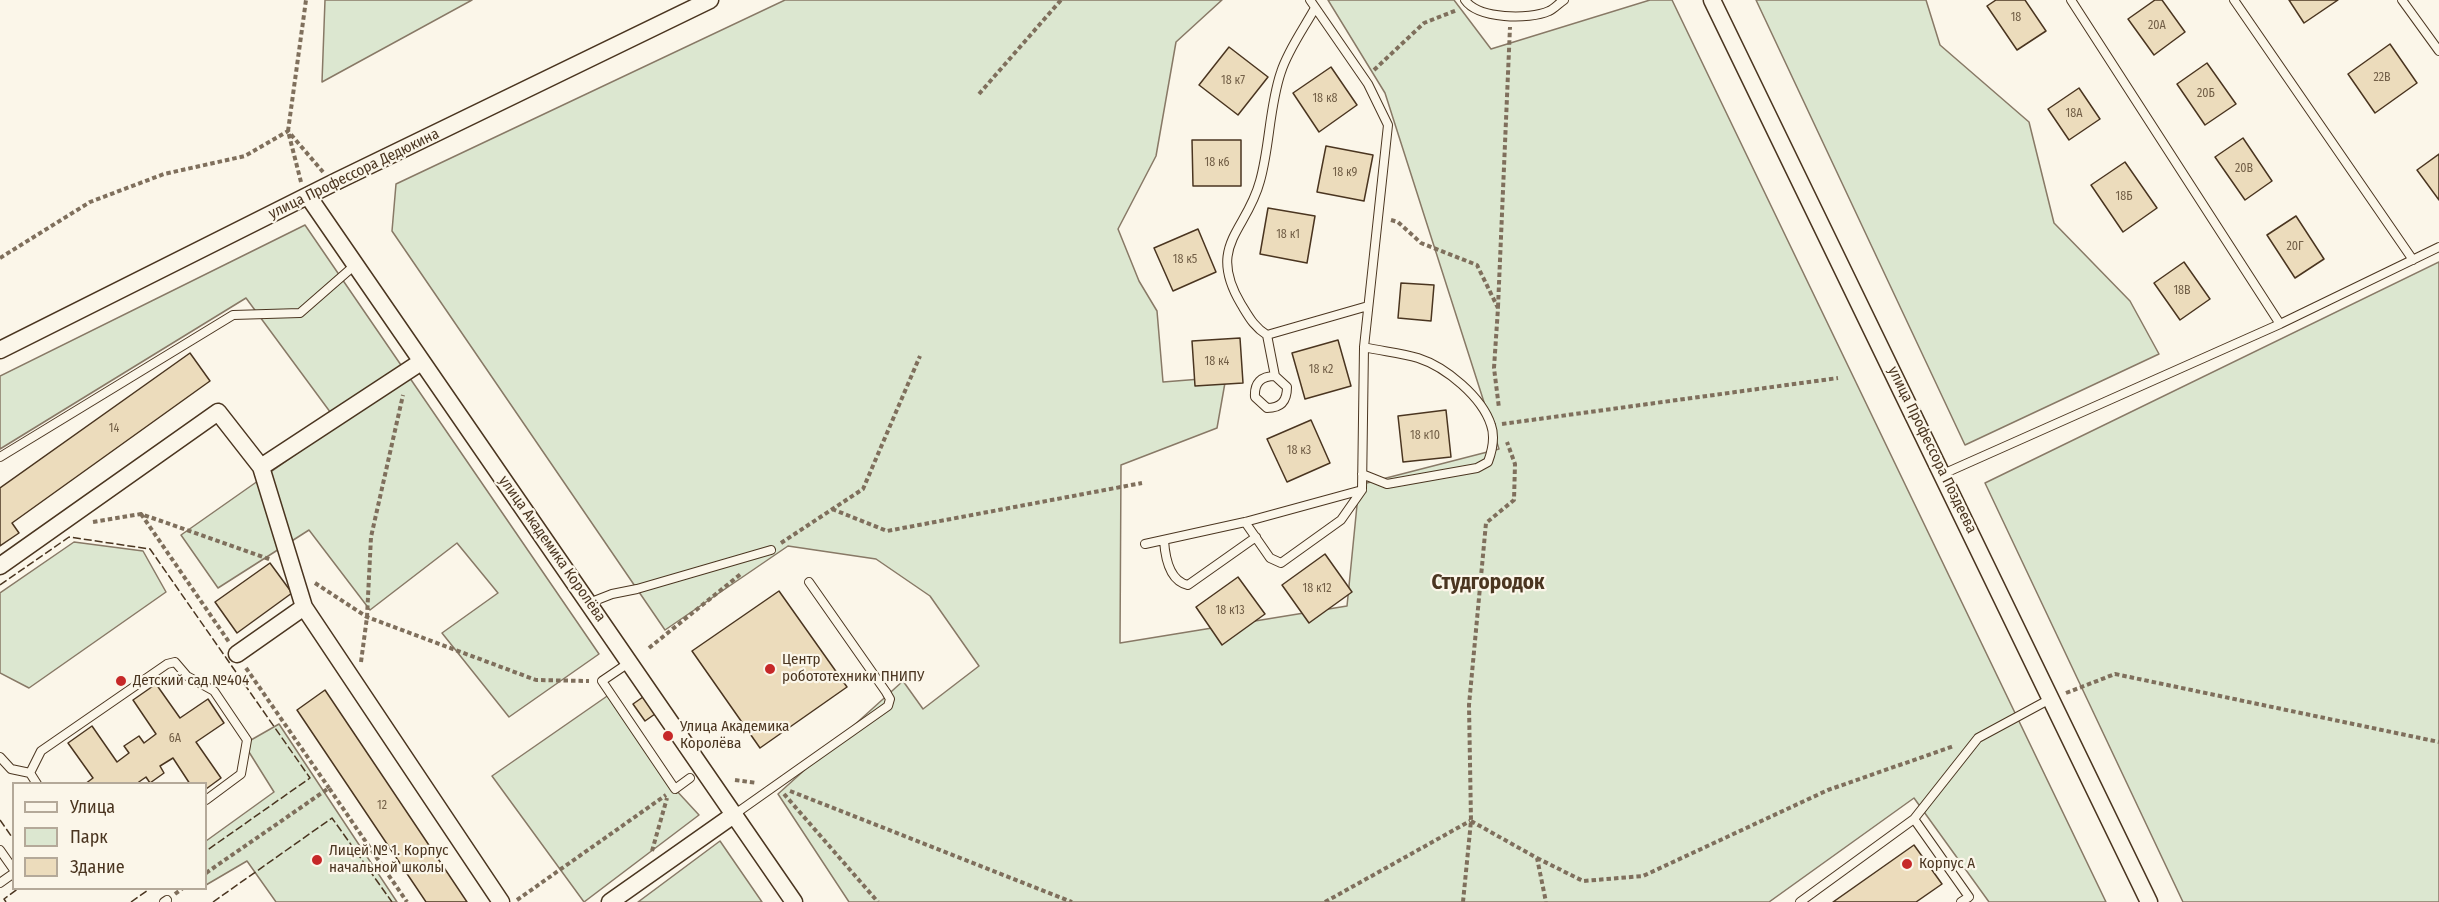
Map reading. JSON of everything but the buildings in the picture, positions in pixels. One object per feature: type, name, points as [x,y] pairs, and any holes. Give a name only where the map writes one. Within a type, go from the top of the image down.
[{"type":"street","name":"улица Профессора Дедюкина","points":[[0,350],[305,191],[710,0]]},
{"type":"street","name":"улица Профессора Поздеева","points":[[1712,0],[2149,902]]},
{"type":"street","name":"улица Академика Королёва","points":[[305,191],[355,265],[415,366],[589,603],[795,902]]},
{"type":"street","points":[[261,467],[415,366]]},
{"type":"street","points":[[0,566],[218,412],[261,467],[304,607],[501,902]]},
{"type":"street","points":[[237,654],[304,607]]},
{"type":"street","points":[[610,902],[735,814]]},
{"type":"lane","points":[[1466,3],[1486,15],[1510,16],[1548,12],[1564,0]]},
{"type":"lane","points":[[2071,0],[2280,324]]},
{"type":"lane","points":[[2234,0],[2413,260]]},
{"type":"lane","points":[[2402,0],[2439,51]]},
{"type":"lane","points":[[1245,522],[1270,558],[1281,563],[1333,527],[1362,490],[1364,347],[1388,125],[1366,80],[1313,4],[1281,72],[1260,183],[1234,233],[1228,253],[1228,272],[1234,292],[1256,328],[1267,335],[1275,376]]},
{"type":"lane","points":[[1943,474],[2280,324],[2439,247]]},
{"type":"lane","points":[[0,457],[233,315],[300,314],[355,265]]},
{"type":"lane","points":[[1267,335],[1368,306]]},
{"type":"lane","points":[[1362,474],[1387,484],[1477,468],[1488,462],[1493,437],[1487,416],[1461,382],[1419,358],[1364,347]]},
{"type":"lane","points":[[1145,544],[1245,522],[1362,490]]},
{"type":"lane","points":[[1164,540],[1166,562],[1178,580],[1188,585],[1256,537]]},
{"type":"lane","points":[[589,603],[612,594],[637,589],[771,550]]},
{"type":"lane","points":[[735,814],[888,706],[890,699],[809,582]]},
{"type":"lane","points":[[30,773],[41,751],[167,664],[175,662],[187,676],[214,691],[247,740],[241,774],[207,799]]},
{"type":"lane","points":[[630,662],[602,681],[675,789],[690,778]]},
{"type":"lane","points":[[1800,902],[1914,819],[1978,738],[2052,698]]},
{"type":"lane","points":[[0,757],[11,769],[30,773],[36,782]]},
{"type":"lane","points":[[1914,819],[1968,900]]},
{"type":"lane","points":[[0,850],[12,869]]},
{"type":"lane","points":[[0,883],[12,874]]},
{"type":"path","points":[[305,191],[288,131],[306,0]]},
{"type":"path","points":[[979,94],[1060,0]]},
{"type":"path","points":[[1366,80],[1424,23],[1466,3]]},
{"type":"path","points":[[1463,902],[1471,821],[1468,705],[1486,523],[1514,501],[1515,464],[1501,424],[1494,368],[1510,16]]},
{"type":"path","points":[[288,131],[325,174]]},
{"type":"path","points":[[0,258],[90,202],[164,174],[246,156],[288,131]]},
{"type":"path","points":[[1378,217],[1398,222],[1421,243],[1477,265],[1498,308]]},
{"type":"path","points":[[771,550],[863,489],[920,357]]},
{"type":"path","points":[[358,690],[367,617],[371,537],[415,366]]},
{"type":"path","points":[[1501,424],[1838,378]]},
{"type":"path","points":[[832,509],[887,531],[1142,483]]},
{"type":"path","points":[[87,523],[141,514],[293,568],[367,617],[536,680],[602,681]]},
{"type":"path","points":[[649,648],[745,571]]},
{"type":"path","points":[[2052,698],[2115,674],[2439,742]]},
{"type":"path","points":[[1471,821],[1583,881],[1643,876],[1828,790],[1978,738]]},
{"type":"path","points":[[735,780],[776,786],[1072,902]]},
{"type":"path","points":[[776,786],[878,902]]},
{"type":"path","points":[[207,872],[329,788],[407,902]]},
{"type":"path","points":[[514,902],[675,789]]},
{"type":"path","points":[[1325,902],[1471,821]]},
{"type":"path","points":[[1538,858],[1546,902]]},
{"type":"green space","points":[[325,0],[472,0],[322,82]]},
{"type":"green space","points":[[785,0],[1222,0],[1176,42],[1156,156],[1118,229],[1139,281],[1157,311],[1163,382],[1226,377],[1217,428],[1121,465],[1120,643],[1347,606],[1359,485],[1499,449],[1385,93],[1328,0],[1454,0],[1491,49],[1650,0],[1672,0],[2106,902],[1989,902],[1914,798],[1769,902],[849,902],[778,794],[903,681],[923,709],[979,666],[930,596],[876,559],[788,546],[665,630],[392,231],[396,184]]},
{"type":"green space","points":[[1756,0],[1926,0],[1940,45],[2029,122],[2054,223],[2130,301],[2159,354],[1965,445]]},
{"type":"green space","points":[[305,225],[599,654],[509,717],[442,633],[498,593],[457,543],[370,610],[309,530],[218,588],[181,535],[339,424],[246,298],[0,449],[0,376]]},
{"type":"green space","points":[[2439,262],[2439,902],[2183,902],[1985,483]]},
{"type":"green space","points":[[74,542],[143,551],[166,592],[29,688],[0,673],[0,593]]},
{"type":"green space","points":[[613,692],[675,789],[699,815],[584,902],[492,776]]},
{"type":"green space","points":[[279,724],[397,902],[276,902],[247,861],[207,884],[207,840],[274,792],[244,744]]},
{"type":"green space","points":[[720,841],[762,902],[638,902]]},
{"type":"fence","points":[[0,585],[69,537],[150,549],[310,778],[207,850]]},
{"type":"fence","points":[[213,902],[332,818],[392,902]]},
{"type":"fence","points":[[0,820],[12,837]]},
{"type":"fence","points":[[6,902],[4,899],[16,890]]},
{"type":"fence","points":[[131,902],[148,890]]},
{"type":"place","name":"Центр робототехники ПНИПУ","points":[[770,669]]},
{"type":"place","name":"Детский сад №404","points":[[121,681]]},
{"type":"place","name":"Улица Академика Королёва","points":[[668,736]]},
{"type":"place","name":"Лицей № 1. Корпус начальной школы","points":[[317,860]]},
{"type":"place","name":"Корпус А","points":[[1907,864]]},
{"type":"district","name":"Студгородок","points":[[1488,583]]}]
